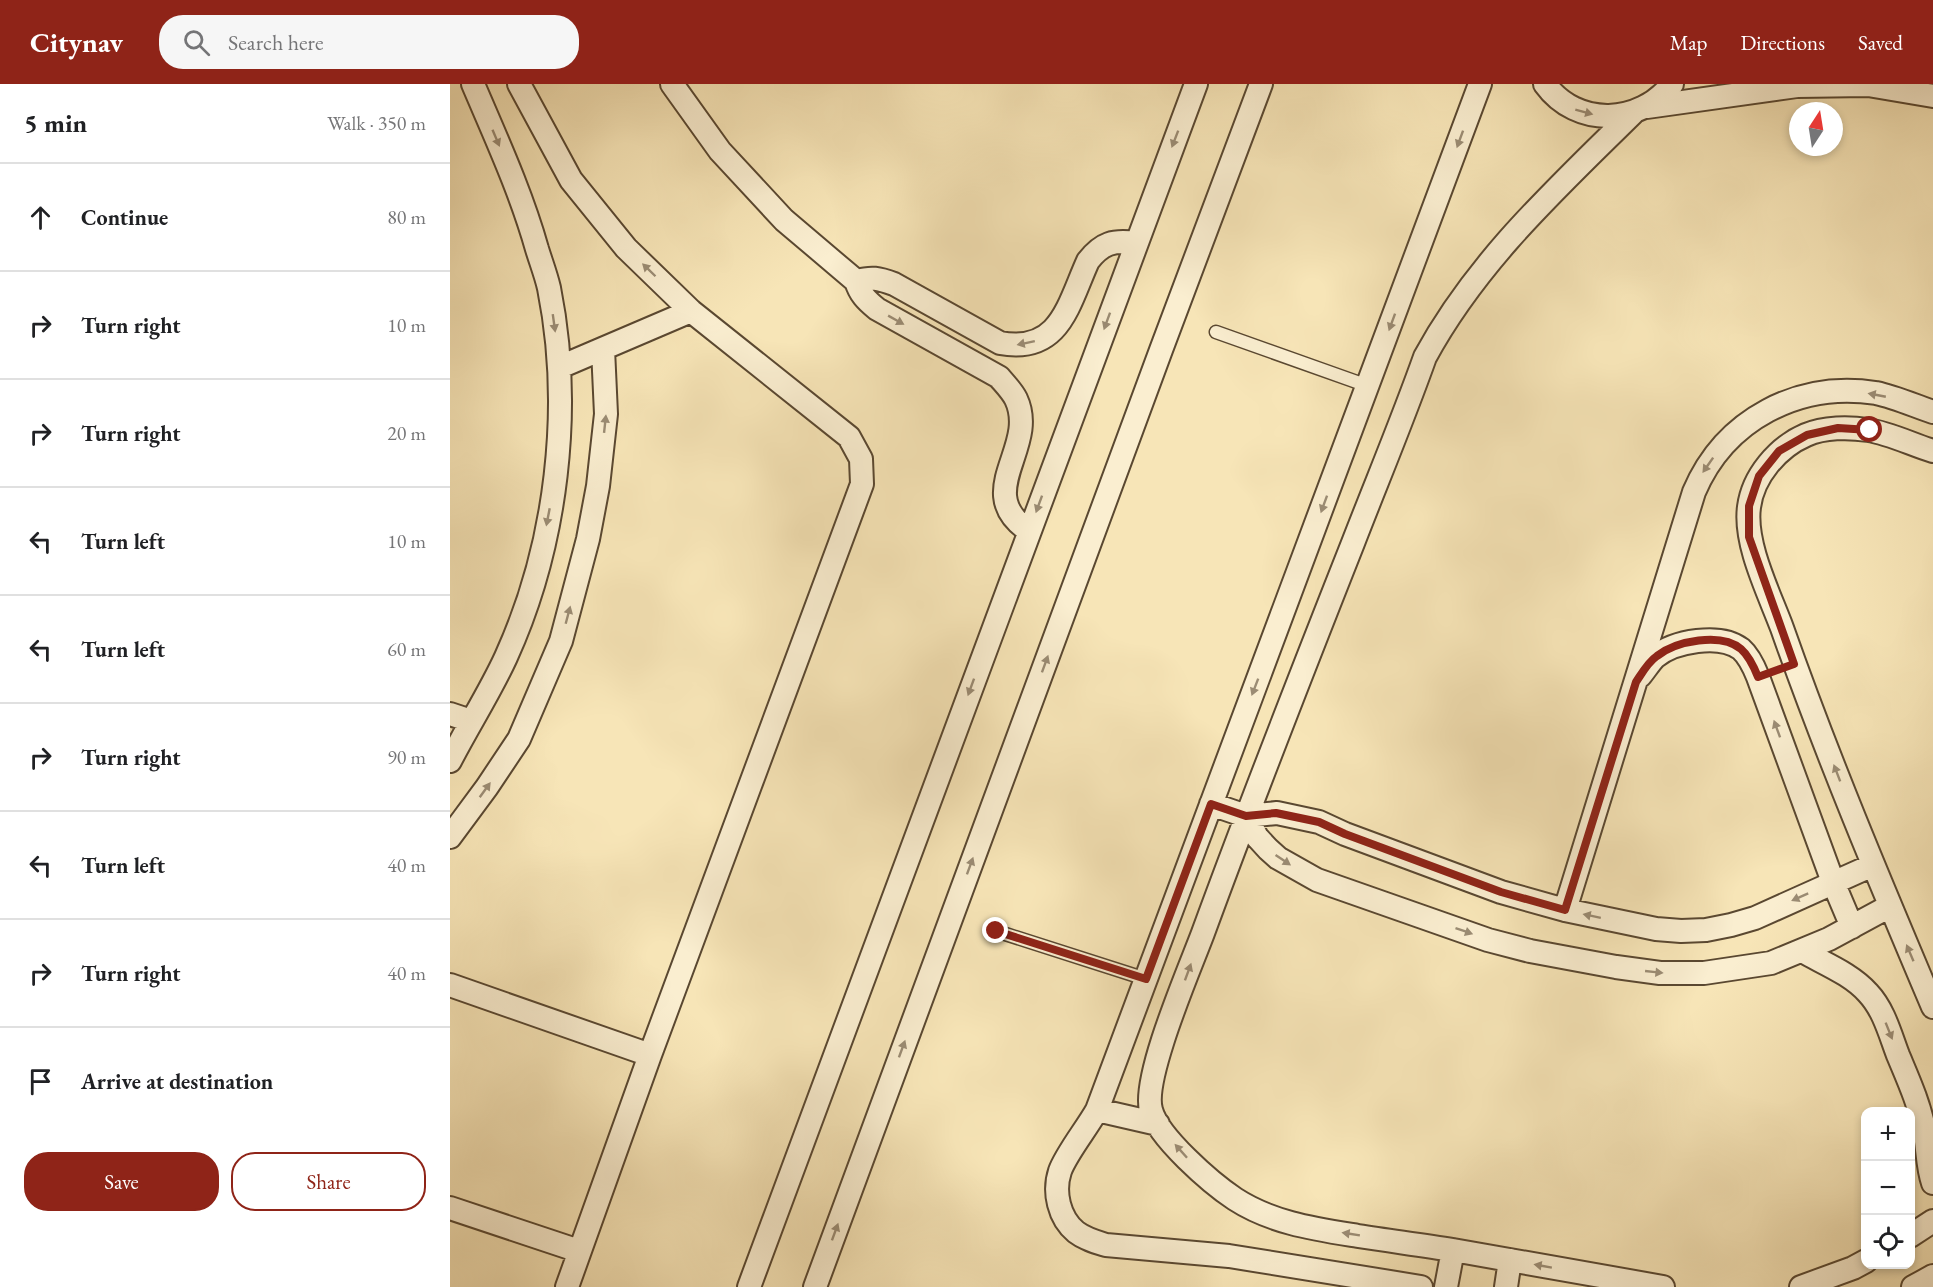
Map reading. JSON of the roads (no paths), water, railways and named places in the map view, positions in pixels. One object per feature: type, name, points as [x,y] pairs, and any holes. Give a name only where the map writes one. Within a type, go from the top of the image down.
[{"type":"street","points":[[450,761],[460,717],[506,657],[532,589],[549,518],[560,443],[560,367],[549,287],[526,209],[473,84]]},
{"type":"street","points":[[519,84],[571,180],[626,248],[691,311],[849,437],[861,459],[862,484],[650,1055],[567,1287]]},
{"type":"street","points":[[672,84],[720,151],[784,220],[856,281],[861,294],[877,309],[999,377],[1008,387],[1016,399],[1021,426],[1019,440],[1005,480],[1005,501],[1009,513],[1017,523],[1029,531]]},
{"type":"street","points":[[749,1287],[1196,84]]},
{"type":"street","points":[[815,1287],[1156,361],[1261,84]]},
{"type":"street","points":[[1421,1287],[1229,1256],[1106,1245],[1090,1240],[1076,1231],[1065,1218],[1058,1202],[1057,1186],[1061,1169],[1097,1110],[1480,84]]},
{"type":"street","points":[[1545,84],[1552,93],[1576,110],[1604,117],[1797,86],[1868,86],[1933,96]]},
{"type":"street","points":[[1663,1287],[1453,1250],[1325,1231],[1261,1214],[1235,1199],[1190,1162],[1158,1124],[1150,1109],[1149,1089],[1161,1045],[1246,816],[1425,357],[1438,334],[1488,264],[1530,214],[1640,110],[1665,94],[1672,84]]},
{"type":"street","points":[[856,281],[872,277],[894,284],[1000,343],[1014,346],[1042,339],[1060,322],[1088,261],[1094,253],[1110,243],[1121,241],[1136,243]]},
{"type":"street","points":[[560,367],[691,311]]},
{"type":"street","points":[[450,837],[519,738],[561,641],[588,539],[598,486],[606,414],[603,349]]},
{"type":"street","points":[[1565,910],[1694,492],[1712,459],[1737,431],[1768,410],[1803,396],[1840,390],[1878,394],[1933,412]]},
{"type":"street","points":[[1933,452],[1870,430],[1838,428],[1807,435],[1779,451],[1759,476],[1749,506],[1749,537],[1794,664],[1873,865],[1933,1007]]},
{"type":"street","points":[[1296,580],[1333,594]]},
{"type":"street","points":[[1636,682],[1654,657],[1682,643],[1728,641],[1742,649],[1752,662],[1758,677],[1833,882],[1852,927]]},
{"type":"street","points":[[1758,677],[1794,664]]},
{"type":"street","points":[[1211,804],[1246,816],[1276,813],[1319,822],[1345,834],[1501,892],[1565,910],[1656,929],[1681,931],[1731,926],[1755,918],[1873,865]]},
{"type":"street","points":[[1246,816],[1257,837],[1273,854],[1317,880],[1488,940],[1530,951],[1616,967],[1660,973],[1704,973],[1771,963],[1802,951],[1890,906]]},
{"type":"street","points":[[1802,951],[1852,979],[1868,993],[1881,1011],[1917,1102],[1933,1183]]},
{"type":"street","points":[[450,985],[650,1055]]},
{"type":"street","points":[[1097,1110],[1158,1124]]},
{"type":"street","points":[[450,1208],[579,1251]]},
{"type":"street","points":[[1915,1233],[1933,1221]]},
{"type":"street","points":[[1446,1287],[1453,1250]]},
{"type":"street","points":[[1506,1287],[1510,1260]]},
{"type":"street","points":[[823,1264],[830,1287]]},
{"type":"street","points":[[1801,1287],[1861,1264]]},
{"type":"street","points":[[1913,1287],[1933,1276]]},
{"type":"lane","points":[[1216,332],[1368,387]]},
{"type":"lane","points":[[996,931],[1146,979]]}]
